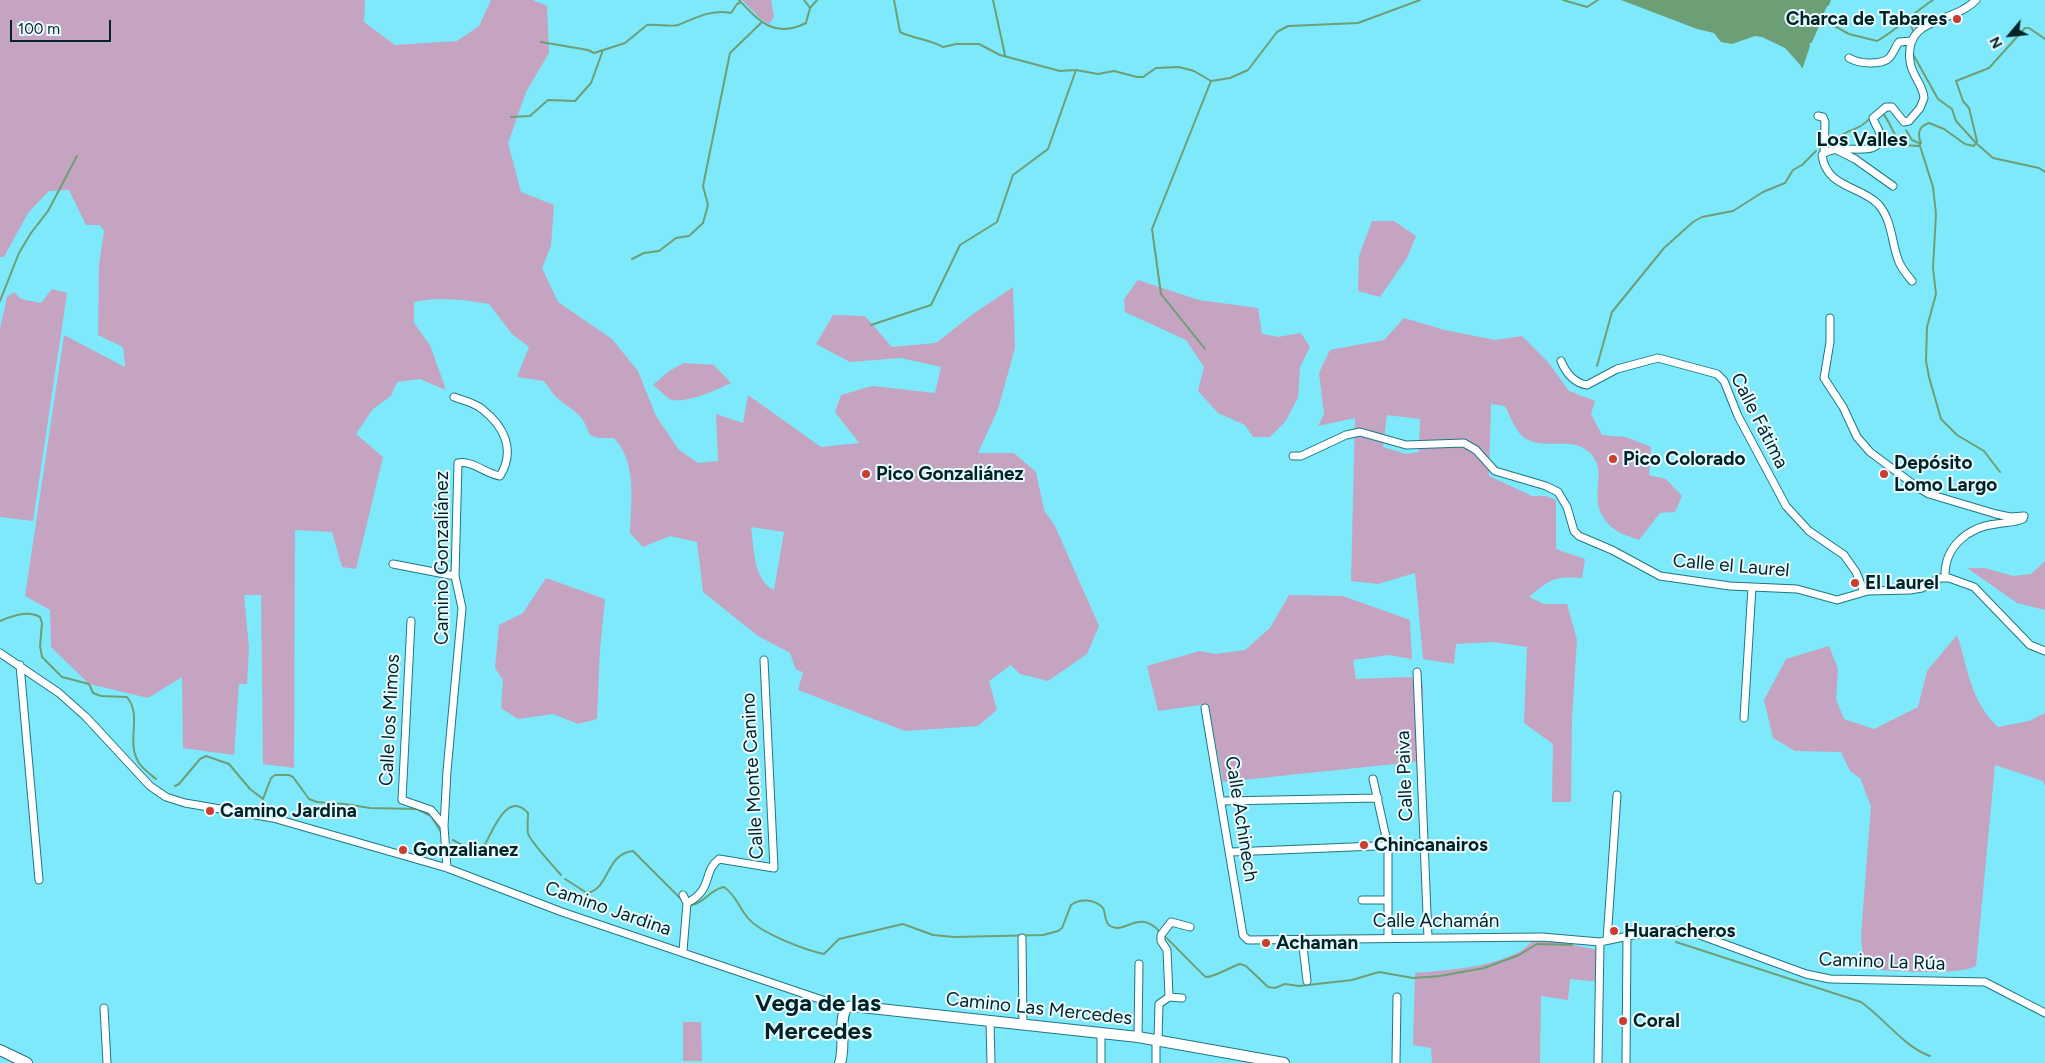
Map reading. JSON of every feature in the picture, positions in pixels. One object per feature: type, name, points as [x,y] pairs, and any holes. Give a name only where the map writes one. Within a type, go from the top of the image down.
[{"type":"main road","name":"Camino Las Mercedes","points":[[846,1008],[852,1006],[1138,1037],[1284,1063]]},
{"type":"main road","points":[[840,1063],[844,1052],[843,1014],[846,1008]]},
{"type":"main road","points":[[0,1050],[27,1063]]},
{"type":"street","points":[[1824,153],[1835,149],[1869,150],[1877,146],[1880,134],[1873,118],[1886,107],[1892,107],[1905,123],[1915,116],[1924,98],[1911,68],[1912,41],[1921,28],[1965,9],[1976,0]]},
{"type":"street","points":[[1849,58],[1859,62],[1883,61],[1890,57],[1899,42],[1912,41]]},
{"type":"street","points":[[1818,116],[1823,117],[1825,122],[1823,160],[1838,182],[1872,200],[1883,210],[1889,224],[1898,262],[1912,282]]},
{"type":"street","points":[[1835,149],[1860,162],[1893,186]]},
{"type":"street","points":[[1830,318],[1830,342],[1825,366],[1825,381],[1843,407],[1857,437],[1870,452],[1929,494],[1996,514],[2010,517],[2024,516],[2023,519],[2016,522],[1995,524],[1964,535],[1952,550],[1944,577],[1974,587],[2030,645],[2045,651]]},
{"type":"street","name":"Calle Fátima","points":[[1561,361],[1565,370],[1577,383],[1587,386],[1617,369],[1658,358],[1717,374],[1724,381],[1738,416],[1786,506],[1809,531],[1844,555],[1856,572],[1864,592]]},
{"type":"street","name":"Camino Gonzaliánez","points":[[446,868],[444,826],[462,608],[455,576],[458,463],[467,461],[491,474],[500,476],[504,469],[508,442],[505,434],[481,408],[454,397]]},
{"type":"street","name":"Calle el Laurel","points":[[1293,456],[1301,456],[1346,435],[1360,432],[1406,445],[1464,443],[1476,450],[1495,470],[1554,489],[1567,508],[1574,531],[1584,539],[1612,550],[1665,577],[1752,587],[1797,589],[1837,600],[1864,592],[1910,590],[1944,577]]},
{"type":"street","points":[[393,564],[455,576]]},
{"type":"street","points":[[1744,718],[1752,587]]},
{"type":"street","name":"Calle los Mimos","points":[[411,621],[402,800],[431,810],[444,826]]},
{"type":"street","name":"Camino Jardina","points":[[0,653],[60,693],[86,716],[124,760],[150,786],[166,797],[186,803],[273,818],[446,868],[562,912],[846,1008]]},
{"type":"street","name":"Calle Monte Canino","points":[[687,903],[699,897],[706,887],[713,863],[719,859],[774,868],[764,660]]},
{"type":"street","points":[[20,665],[39,880]]},
{"type":"street","name":"Calle Paiva","points":[[1417,672],[1428,938]]},
{"type":"street","name":"Calle Achinech","points":[[1205,708],[1243,935]]},
{"type":"street","points":[[1373,779],[1388,846],[1388,937]]},
{"type":"street","points":[[1598,1063],[1603,941],[1617,795]]},
{"type":"street","points":[[1222,801],[1378,798]]},
{"type":"street","points":[[1230,852],[1424,844]]},
{"type":"street","points":[[683,895],[687,903],[683,952]]},
{"type":"street","points":[[1362,900],[1388,900]]},
{"type":"street","points":[[1169,997],[1167,950],[1160,941],[1162,933],[1171,922],[1190,927]]},
{"type":"street","name":"Camino La Rúa","points":[[1603,941],[1647,932],[1686,930],[1806,974],[1830,979],[1985,982],[2045,1013]]},
{"type":"street","name":"Calle Achamán","points":[[1243,935],[1248,940],[1388,937],[1542,937],[1603,941]]},
{"type":"street","points":[[1626,1063],[1628,935]]},
{"type":"street","points":[[1022,938],[1023,1025]]},
{"type":"street","points":[[1302,938],[1307,981]]},
{"type":"street","points":[[1138,1037],[1139,964]]},
{"type":"street","points":[[1156,1063],[1159,1004],[1169,997],[1182,998]]},
{"type":"street","points":[[1396,1063],[1397,997]]},
{"type":"street","points":[[104,1008],[107,1063]]},
{"type":"street","points":[[990,1022],[991,1063]]},
{"type":"street","points":[[1101,1033],[1101,1063]]},
{"type":"shaded area","points":[[0,0],[365,0],[364,22],[395,45],[457,41],[479,26],[491,0],[533,0],[547,6],[549,53],[526,92],[508,143],[521,192],[554,205],[551,246],[542,268],[558,302],[612,339],[638,371],[656,416],[679,450],[698,463],[718,461],[716,414],[743,423],[748,395],[821,447],[859,443],[835,412],[841,395],[872,386],[935,393],[941,367],[901,358],[850,362],[816,344],[833,315],[865,316],[892,347],[936,343],[973,314],[1013,287],[1015,348],[998,409],[978,453],[1014,453],[1036,472],[1044,510],[1055,526],[1099,626],[1087,654],[1048,681],[1020,674],[1011,665],[989,681],[997,710],[978,726],[905,731],[798,690],[803,672],[796,670],[790,653],[758,636],[703,592],[697,542],[670,536],[643,547],[630,533],[631,483],[626,459],[621,448],[614,438],[598,438],[590,435],[580,416],[556,397],[544,381],[517,377],[529,347],[512,334],[489,304],[451,299],[423,300],[414,302],[414,323],[430,345],[446,390],[420,379],[397,382],[391,396],[373,409],[356,434],[383,457],[356,569],[342,567],[332,532],[295,530],[294,768],[263,764],[261,595],[244,595],[249,647],[247,684],[239,684],[234,755],[183,748],[182,677],[148,698],[89,684],[51,647],[50,610],[25,596],[64,335],[125,367],[123,347],[98,335],[99,264],[104,231],[100,225],[86,225],[69,190],[49,191],[28,213],[4,257],[0,257]],"holes":[[[751,527],[784,532],[774,590],[767,585],[758,571]]]},
{"type":"shaded area","points":[[742,0],[771,0],[774,17],[769,24],[761,19]]},
{"type":"shaded area","points":[[1621,0],[1830,0],[1810,43],[1802,67],[1785,48],[1762,37],[1755,36],[1732,44],[1721,42],[1714,33],[1697,29]]},
{"type":"shaded area","points":[[1372,221],[1394,221],[1416,236],[1407,258],[1380,297],[1358,291],[1359,256]]},
{"type":"shaded area","points":[[1138,280],[1199,300],[1258,308],[1262,334],[1278,337],[1301,333],[1310,347],[1300,367],[1298,398],[1285,422],[1270,437],[1253,437],[1245,425],[1218,413],[1198,391],[1204,367],[1186,340],[1125,312],[1124,299]]},
{"type":"shaded area","points":[[52,289],[67,293],[33,521],[0,517],[0,329],[7,297],[14,292],[21,299],[41,303]]},
{"type":"shaded area","points":[[1404,318],[1445,330],[1495,340],[1522,336],[1548,362],[1569,391],[1595,401],[1591,414],[1602,435],[1626,437],[1651,447],[1649,475],[1666,479],[1682,496],[1675,512],[1660,513],[1639,540],[1619,532],[1604,519],[1599,508],[1598,470],[1596,461],[1590,453],[1574,445],[1530,441],[1519,433],[1505,406],[1491,404],[1489,476],[1532,496],[1546,496],[1556,500],[1556,549],[1585,559],[1582,578],[1559,578],[1553,580],[1529,597],[1544,604],[1567,604],[1577,640],[1572,718],[1571,802],[1552,802],[1553,744],[1524,723],[1527,647],[1493,642],[1456,644],[1454,664],[1423,659],[1415,573],[1378,584],[1351,581],[1355,418],[1318,426],[1324,414],[1319,373],[1330,350],[1384,340]],"holes":[[[1387,415],[1420,419],[1419,452],[1406,454],[1383,447]]]},
{"type":"shaded area","points":[[684,363],[714,365],[731,383],[694,398],[672,400],[653,385],[669,371]]},
{"type":"shaded area","points":[[2045,561],[2045,610],[2017,603],[1967,568],[1985,568],[2013,576],[2031,574]]},
{"type":"shaded area","points":[[546,578],[605,599],[600,649],[597,719],[578,724],[553,714],[518,719],[501,708],[503,680],[495,668],[499,625],[523,613]]},
{"type":"shaded area","points":[[1289,595],[1343,596],[1410,620],[1412,659],[1389,655],[1353,660],[1356,679],[1410,677],[1423,684],[1423,761],[1223,782],[1208,704],[1158,711],[1147,666],[1200,651],[1216,654],[1245,650],[1270,628]]},
{"type":"shaded area","points":[[1957,635],[1975,695],[1988,716],[1998,727],[2029,721],[2045,713],[2045,786],[2043,781],[1995,765],[1976,966],[1941,972],[1870,969],[1863,963],[1861,935],[1871,806],[1860,778],[1850,771],[1841,752],[1795,751],[1773,738],[1764,700],[1786,659],[1829,646],[1838,669],[1836,699],[1844,719],[1874,729],[1918,707],[1927,671]]},
{"type":"shaded area","points":[[1543,939],[1603,951],[1602,982],[1570,979],[1568,1000],[1541,996],[1540,1063],[1432,1063],[1431,1048],[1413,1045],[1415,973],[1467,968],[1492,962],[1517,953],[1534,941]]},
{"type":"shaded area","points":[[683,1022],[701,1022],[702,1061],[683,1061]]},
{"type":"waterway","points":[[739,0],[761,21],[776,28],[785,29],[806,23],[810,8],[817,0]]},
{"type":"waterway","points":[[804,0],[810,8]]},
{"type":"waterway","points":[[894,0],[900,32],[943,47],[956,44],[979,44],[1000,55],[1060,71],[1076,70],[1098,74],[1114,71],[1143,77],[1156,68],[1179,67],[1194,71],[1211,81],[1230,78],[1248,70],[1277,32],[1288,26],[1358,23],[1420,0]]},
{"type":"waterway","points":[[993,0],[1005,55]]},
{"type":"waterway","points":[[1563,0],[1587,7],[1598,0]]},
{"type":"waterway","points":[[1828,5],[1830,0]]},
{"type":"waterway","points":[[1820,18],[1849,34],[1877,41],[1933,0]]},
{"type":"waterway","points":[[541,42],[588,50],[594,53],[625,43],[647,25],[676,26],[710,13],[731,13],[737,4],[741,2]]},
{"type":"waterway","points":[[1908,17],[1913,31]]},
{"type":"waterway","points":[[1811,42],[1821,19]]},
{"type":"waterway","points":[[632,259],[644,253],[659,251],[676,238],[689,236],[703,223],[708,205],[703,186],[730,53],[761,23]]},
{"type":"waterway","points":[[1882,112],[1902,145],[1919,146],[1921,143],[1920,131],[1923,126],[1929,123],[1944,129],[1965,144],[1974,146],[1977,141],[1969,108],[1963,101],[1956,81],[1989,68],[2025,28],[2029,28],[2045,39]]},
{"type":"waterway","points":[[1802,67],[1809,46]]},
{"type":"waterway","points":[[511,117],[530,116],[548,100],[575,101],[591,83],[603,50]]},
{"type":"waterway","points":[[1914,56],[1938,99],[1952,109],[1956,121],[1976,143],[1993,158],[2039,168],[2045,172]]},
{"type":"waterway","points":[[871,325],[931,305],[960,245],[997,222],[1013,175],[1048,149],[1076,70]]},
{"type":"waterway","points":[[1205,349],[1161,294],[1152,229],[1211,81]]},
{"type":"waterway","points":[[1917,107],[1921,97]]},
{"type":"waterway","points":[[1839,137],[1861,126],[1868,120]]},
{"type":"waterway","points":[[1906,130],[1912,140],[1919,143],[1933,187],[1936,214],[1933,268],[1936,294],[1927,327],[1926,361],[1929,377],[1941,419],[1957,435],[1984,451],[2000,472]]},
{"type":"waterway","points":[[1597,366],[1612,312],[1664,248],[1693,222],[1702,217],[1733,211],[1763,192],[1785,183],[1793,170],[1802,165],[1816,151]]},
{"type":"waterway","points":[[0,301],[19,253],[48,211],[77,156]]},
{"type":"waterway","points":[[0,621],[25,614],[40,617],[42,623],[40,646],[42,657],[62,677],[89,684],[93,693],[101,696],[127,697],[134,713],[133,746],[135,755],[139,763],[156,779]]},
{"type":"waterway","points":[[175,786],[179,784],[200,759],[206,756],[229,764],[250,789],[263,799],[271,778],[275,775],[289,775],[293,777],[309,799],[317,802],[370,808],[417,809],[431,816],[441,832]]},
{"type":"waterway","points":[[453,840],[464,846],[480,848],[484,846],[507,809],[513,806],[520,807],[528,813],[529,836],[561,875]]},
{"type":"waterway","points":[[565,879],[587,893],[600,885],[617,858],[633,851],[682,900]]},
{"type":"waterway","points":[[692,905],[701,902],[715,890],[724,887],[732,894],[754,924],[772,935],[795,945],[824,954],[839,939],[903,924],[933,935],[954,937],[1043,935],[1062,928],[1071,905],[1083,900],[1092,901],[1100,905],[1110,926],[1116,928],[1145,922],[1160,932]]},
{"type":"waterway","points":[[1163,935],[1206,977],[1240,964],[1246,966],[1268,987],[1275,988],[1285,984],[1299,986],[1352,980],[1379,972],[1413,978],[1440,976],[1484,968],[1519,955],[1537,944],[1572,945]]},
{"type":"waterway","points":[[1676,942],[1861,1002],[1911,1046],[1930,1056]]},
{"type":"place","name":"Charca de Tabares","points":[[1957,19]]},
{"type":"place","name":"Pico Colorado","points":[[1613,459]]},
{"type":"place","name":"Pico Gonzaliánez","points":[[866,474]]},
{"type":"place","name":"Depósito Lomo Largo","points":[[1884,474]]},
{"type":"place","name":"El Laurel","points":[[1855,583]]},
{"type":"place","name":"Camino Jardina","points":[[210,811]]},
{"type":"place","name":"Chincanairos","points":[[1364,845]]},
{"type":"place","name":"Gonzalianez","points":[[403,850]]},
{"type":"place","name":"Huaracheros","points":[[1614,931]]},
{"type":"place","name":"Achaman","points":[[1266,943]]},
{"type":"place","name":"Coral","points":[[1623,1021]]},
{"type":"district","name":"Los Valles","points":[[1862,140]]},
{"type":"district","name":"Vega de las Mercedes","points":[[818,1018]]}]
